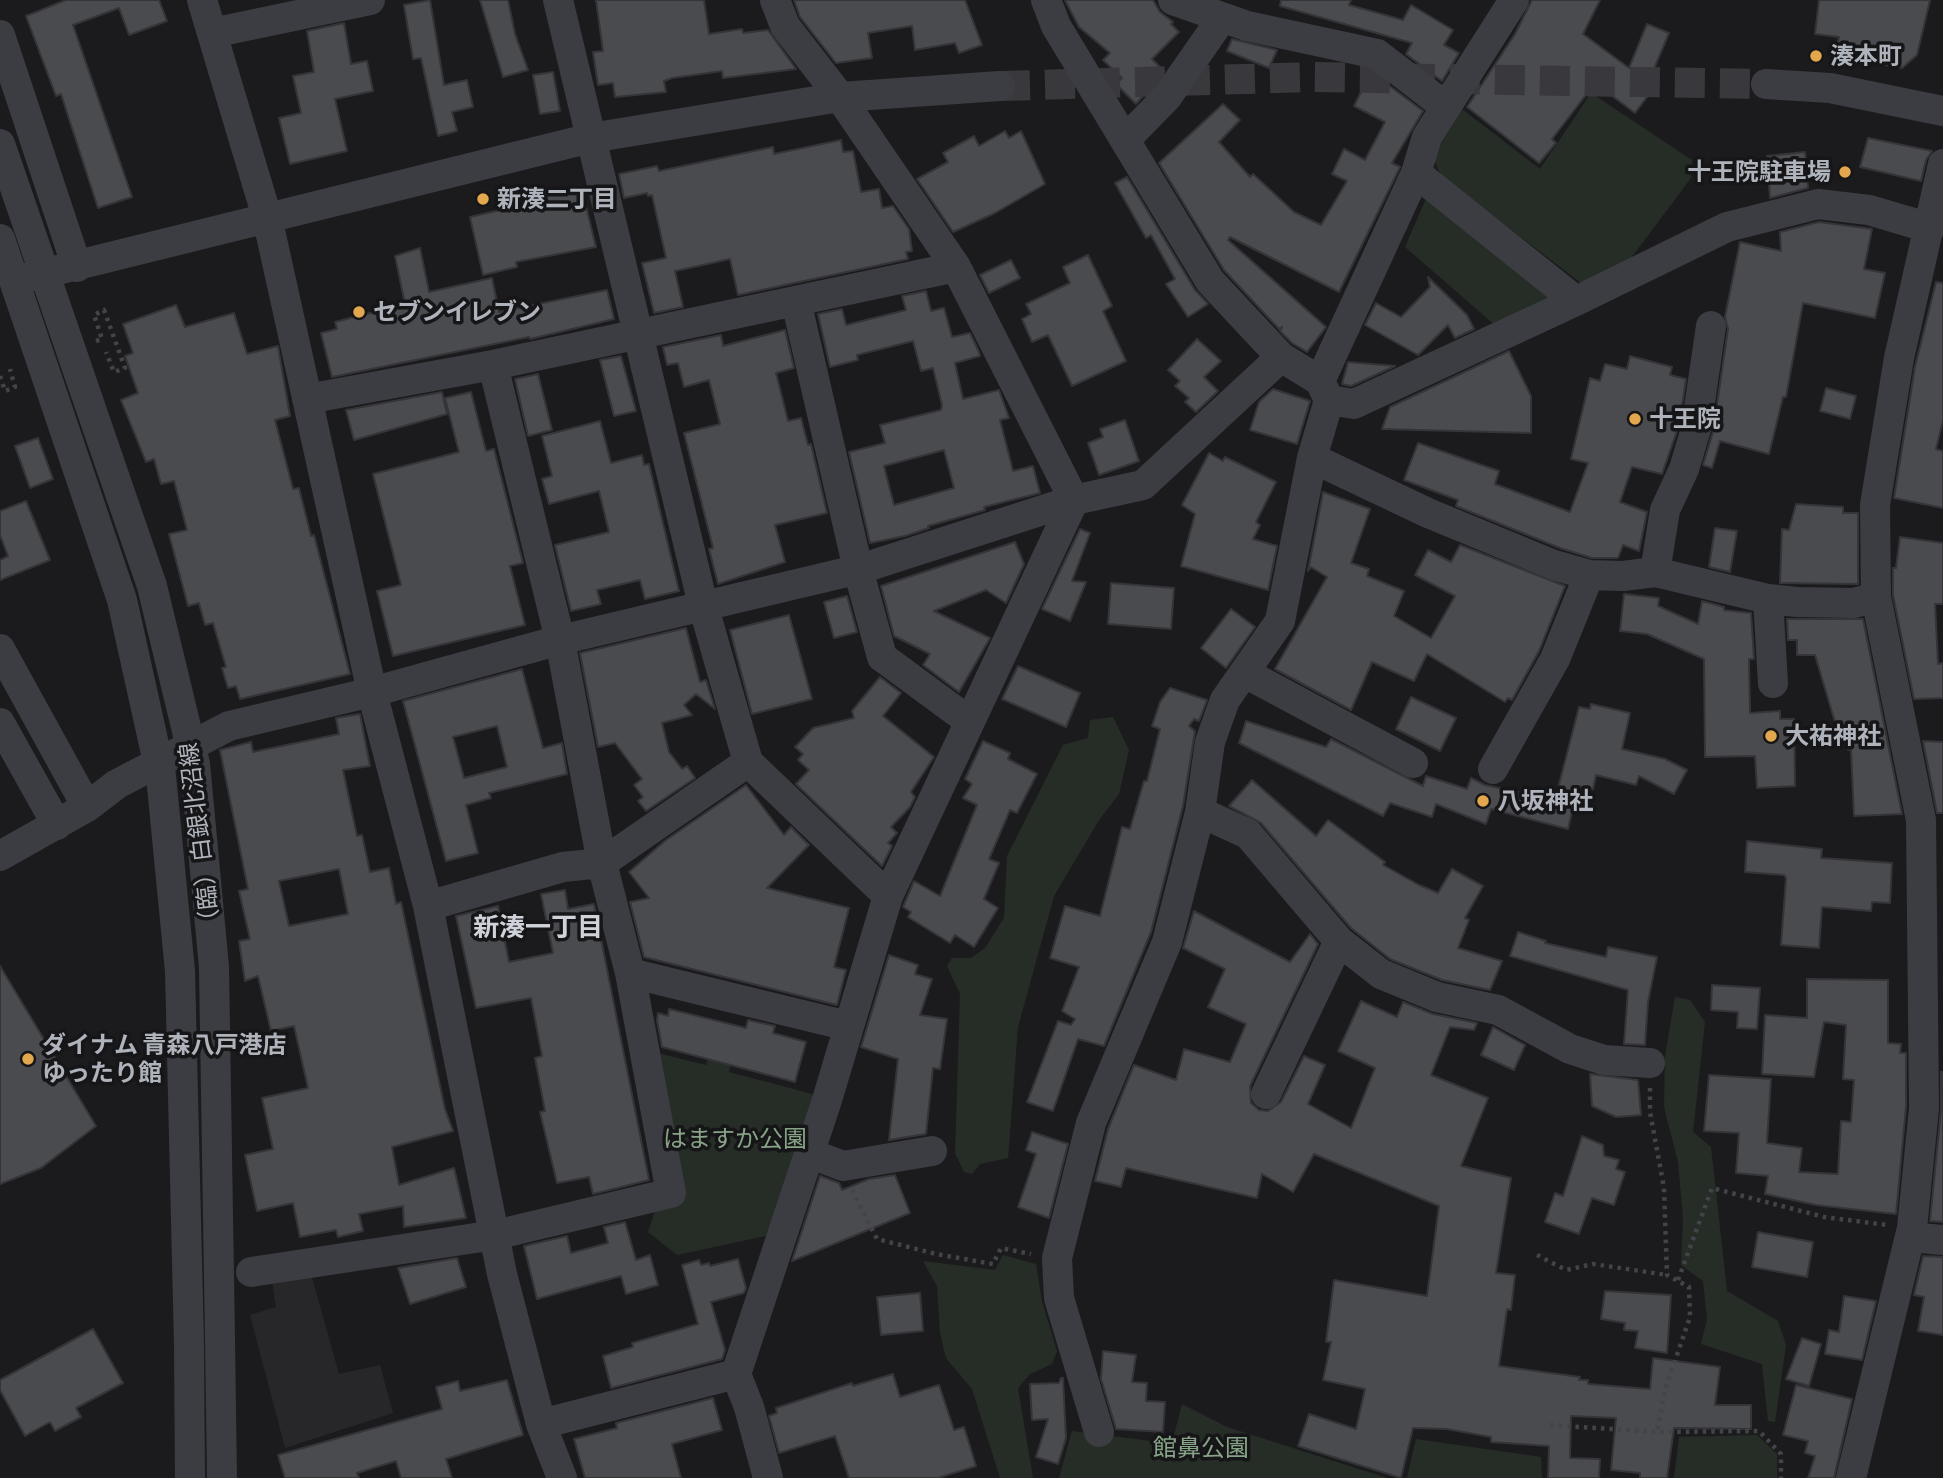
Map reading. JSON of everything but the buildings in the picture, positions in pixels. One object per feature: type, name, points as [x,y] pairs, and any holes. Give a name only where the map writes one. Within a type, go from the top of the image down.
[{"type":"street","points":[[202,0],[267,217],[372,692],[428,906],[502,1274],[541,1424],[562,1478]]},
{"type":"street","points":[[212,33],[370,0]]},
{"type":"street","points":[[558,0],[703,605],[748,762],[888,896]]},
{"type":"street","points":[[775,0],[785,26],[840,97],[956,267],[1074,500]]},
{"type":"street","points":[[1046,0],[1056,26],[1210,281],[1281,357],[1324,390],[1354,404],[1576,301],[1727,227],[1818,204],[1869,210],[1930,228]]},
{"type":"street","points":[[1173,0],[1247,26],[1377,54],[1446,107]]},
{"type":"street","points":[[1099,1432],[1059,1298],[1057,1258],[1091,1123],[1167,942],[1200,812],[1210,743],[1225,700],[1280,621],[1324,390],[1416,173],[1427,137],[1514,0]]},
{"type":"street","points":[[1125,140],[1167,97],[1222,18]]},
{"type":"street","points":[[0,35],[77,267]]},
{"type":"street","points":[[1766,84],[1830,88],[1943,111]]},
{"type":"street","points":[[0,284],[591,138],[840,97],[1000,86]]},
{"type":"street","name":"（臨）白銀北沼線","points":[[0,144],[152,586],[195,764],[214,967],[222,1478]]},
{"type":"street","points":[[1851,1478],[1911,1233],[1924,1108],[1921,820],[1876,597],[1875,505],[1899,358],[1943,164]]},
{"type":"street","points":[[1416,173],[1576,301]]},
{"type":"street","name":"（臨）白銀北沼線","points":[[0,239],[122,600],[161,776],[180,971],[190,1478]]},
{"type":"street","points":[[307,399],[493,365],[637,332],[956,267]]},
{"type":"street","points":[[796,301],[858,569],[882,657],[969,721]]},
{"type":"street","points":[[1655,572],[1665,510],[1684,469],[1696,429],[1711,326]]},
{"type":"street","points":[[0,856],[87,807],[117,784],[229,726],[372,692],[560,640],[858,569],[1074,500],[1143,485],[1281,357]]},
{"type":"street","points":[[251,1272],[495,1235],[671,1193],[630,973],[603,863],[560,640],[493,365]]},
{"type":"street","points":[[1312,458],[1428,513],[1554,565],[1589,575],[1623,576],[1655,572],[1768,599],[1854,603],[1876,597]]},
{"type":"street","points":[[768,1478],[749,1406],[736,1374],[809,1153],[888,896],[1074,500]]},
{"type":"street","points":[[1493,769],[1555,659],[1589,575]]},
{"type":"street","points":[[1768,599],[1773,683]]},
{"type":"street","points":[[0,649],[87,807]]},
{"type":"street","points":[[1245,673],[1413,763]]},
{"type":"street","points":[[0,723],[57,825]]},
{"type":"street","points":[[428,906],[564,867],[603,863],[748,762]]},
{"type":"street","points":[[1200,812],[1248,834],[1339,942],[1381,974],[1437,997],[1498,1010],[1570,1049],[1604,1060],[1650,1063]]},
{"type":"street","points":[[1266,1094],[1339,942]]},
{"type":"street","points":[[630,973],[848,1026]]},
{"type":"street","points":[[809,1153],[843,1166],[932,1151]]},
{"type":"street","points":[[1911,1233],[1943,1240]]},
{"type":"street","points":[[541,1424],[736,1374]]},
{"type":"path","points":[[92,343],[102,339],[94,315],[104,310],[125,368],[114,372],[106,352]]},
{"type":"path","points":[[0,376],[5,391],[15,387],[10,369]]},
{"type":"path","points":[[1650,1063],[1650,1111],[1664,1188],[1667,1275]]},
{"type":"path","points":[[843,1166],[877,1239],[936,1254],[993,1264],[1001,1248],[1057,1258]]},
{"type":"path","points":[[1678,1280],[1712,1188],[1824,1217],[1911,1233]]},
{"type":"path","points":[[1536,1255],[1566,1270],[1593,1264],[1632,1272],[1667,1275],[1689,1287],[1690,1317],[1665,1390],[1657,1432]]},
{"type":"path","points":[[1550,1425],[1657,1432],[1759,1431],[1780,1454],[1781,1478]]},
{"type":"shaded area","points":[[311,1274],[339,1374],[380,1365],[393,1413],[285,1448],[250,1315],[276,1307],[272,1281]]},
{"type":"green space","points":[[1591,93],[1692,160],[1691,178],[1631,258],[1581,283],[1441,176],[1433,157],[1462,109],[1540,169]]},
{"type":"green space","points":[[1428,194],[1559,298],[1496,326],[1405,247]]},
{"type":"green space","points":[[1113,717],[1129,750],[1119,794],[1099,820],[1054,896],[1018,1027],[1008,1158],[980,1164],[972,1174],[964,1172],[955,1153],[960,994],[947,966],[952,958],[971,958],[985,948],[1004,918],[1007,856],[1063,745],[1088,738],[1090,720]]},
{"type":"green space","points":[[1675,997],[1690,1000],[1705,1022],[1693,1132],[1711,1147],[1727,1291],[1778,1321],[1786,1345],[1775,1422],[1768,1421],[1762,1364],[1701,1344],[1707,1319],[1703,1281],[1681,1265],[1683,1218],[1678,1162],[1664,1107],[1665,1056]]},
{"type":"green space","name":"はますか公園","points":[[716,1032],[736,1039],[729,1072],[816,1095],[770,1235],[677,1255],[648,1232],[656,1208],[653,1052],[706,1065]]},
{"type":"green space","points":[[1003,1255],[1036,1264],[1042,1301],[1057,1351],[1052,1364],[1030,1374],[1018,1388],[1033,1478],[1000,1478],[972,1389],[946,1358],[940,1333],[937,1286],[923,1261],[995,1270]]},
{"type":"green space","name":"館鼻公園","points":[[1182,1404],[1227,1427],[1387,1478],[1059,1478],[1072,1431],[1151,1441],[1160,1434],[1174,1435]]},
{"type":"green space","points":[[1757,1435],[1777,1454],[1777,1478],[1674,1478],[1679,1437]]},
{"type":"green space","points":[[1416,1439],[1541,1457],[1542,1478],[1407,1478]]},
{"type":"tunnel","points":[[1000,86],[1313,77],[1766,84]]},
{"type":"place","name":"湊本町","points":[[1816,56]]},
{"type":"place","name":"十王院駐車場","points":[[1845,172]]},
{"type":"place","name":"新湊二丁目","points":[[483,199]]},
{"type":"place","name":"セブンイレブン","points":[[359,312]]},
{"type":"place","name":"十王院","points":[[1635,419]]},
{"type":"place","name":"大祐神社","points":[[1771,736]]},
{"type":"place","name":"八坂神社","points":[[1483,801]]},
{"type":"place","name":"ダイナム 青森八戸港店 ゆったり館","points":[[28,1059]]},
{"type":"district","name":"新湊一丁目","points":[[538,927]]}]
